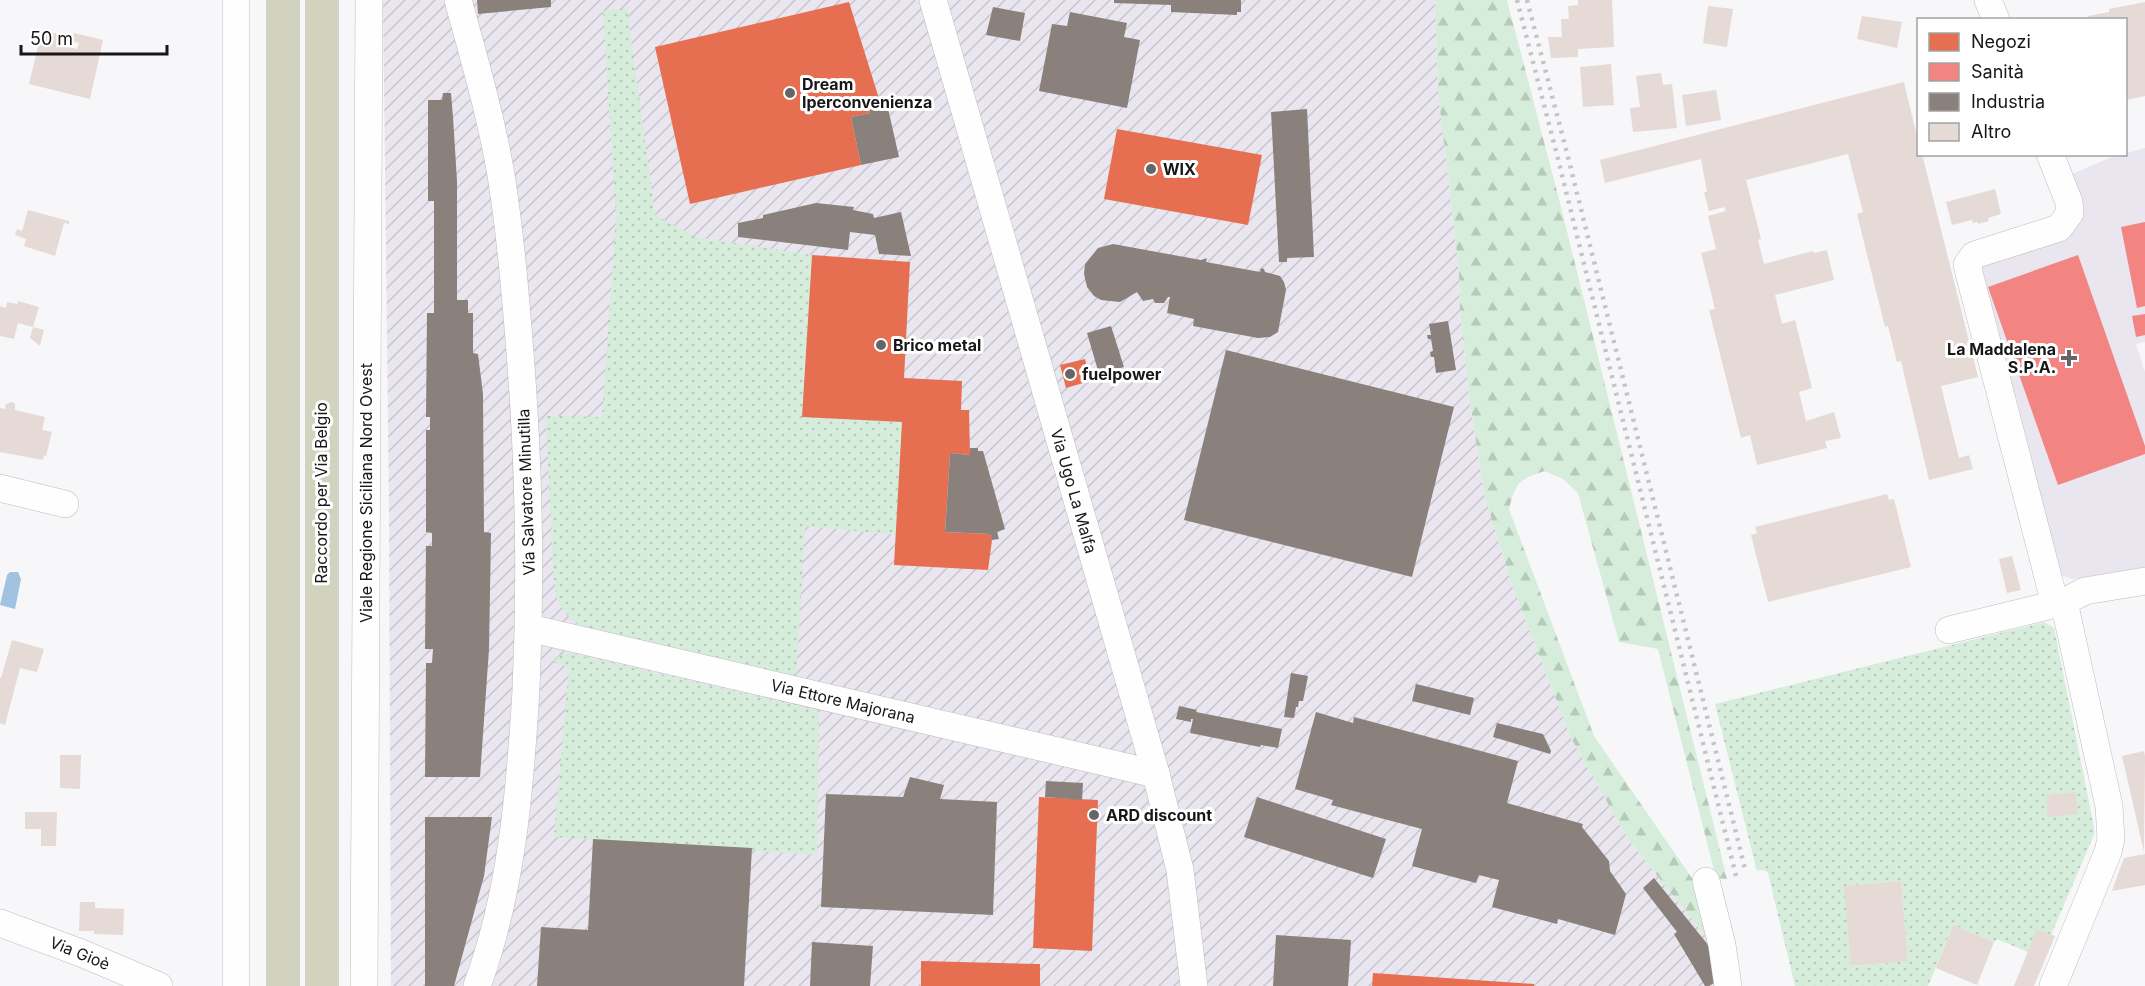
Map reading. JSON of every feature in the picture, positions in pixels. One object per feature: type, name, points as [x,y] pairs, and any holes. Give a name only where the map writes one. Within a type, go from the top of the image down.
[{"type":"highway","points":[[283,0],[284,986]]},
{"type":"highway","name":"Raccordo per Via Belgio","points":[[322,0],[322,986]]},
{"type":"street","points":[[236,0],[236,986]]},
{"type":"street","name":"Viale Regione Siciliana Nord Ovest","points":[[364,986],[369,0]]},
{"type":"street","name":"Via Salvatore Minutilla","points":[[458,0],[489,117],[501,173],[517,318],[529,498],[529,628],[516,822],[502,897],[477,986]]},
{"type":"street","name":"Via Ugo La Malfa","points":[[933,0],[1156,774],[1180,870],[1194,986]]},
{"type":"street","points":[[1988,0],[1995,18]]},
{"type":"street","points":[[2051,156],[2069,202],[2070,213],[2059,228],[1974,255],[1967,265],[2060,603],[2109,806],[2111,839],[2108,852],[2053,986]]},
{"type":"street","points":[[0,488],[65,504]]},
{"type":"street","points":[[1949,630],[2060,603],[2085,591],[2145,581]]},
{"type":"street","name":"Via Ettore Majorana","points":[[529,628],[1156,774]]},
{"type":"street","points":[[1706,881],[1722,945],[1728,986]]},
{"type":"street","name":"Via Gioè","points":[[0,923],[81,953],[159,986]]},
{"type":"shaded area","points":[[383,0],[1435,0],[1438,92],[1459,271],[1460,309],[1469,396],[1485,498],[1513,588],[1571,738],[1628,839],[1717,951],[1722,986],[391,986],[389,505]]},
{"type":"shaded area","name":"La Maddalena S.P.A.","points":[[2145,148],[2145,342],[2136,344],[2145,372],[2145,569],[2072,579],[2055,573],[1975,269],[1981,262],[2065,235],[2068,176],[2111,157],[2127,156],[2127,153]]},
{"type":"green space","points":[[1435,0],[1507,0],[1560,203],[1727,879],[1716,878],[1658,649],[1619,642],[1578,493],[1563,479],[1545,471],[1524,479],[1520,483],[1509,509],[1594,736],[1696,884],[1717,951],[1628,839],[1571,738],[1513,588],[1485,498],[1469,396],[1460,309],[1459,271],[1438,92]]},
{"type":"green space","points":[[627,8],[655,215],[696,237],[812,255],[802,417],[902,422],[896,535],[805,526],[796,677],[581,626],[568,616],[557,601],[553,569],[546,416],[602,417],[616,218],[603,11]]},
{"type":"green space","points":[[2044,622],[2054,628],[2094,835],[2051,935],[2028,952],[1997,939],[1994,942],[1953,925],[1928,986],[1795,986],[1768,873],[1764,870],[1757,871],[1715,704]],"holes":[[[1901,881],[1908,961],[1851,966],[1845,886]]]},
{"type":"green space","points":[[569,653],[819,711],[817,855],[554,837],[569,667],[553,662],[559,656]]},
{"type":"water","points":[[10,572],[18,572],[21,579],[15,609],[0,605],[7,575]]},
{"type":"building: Negozi","points":[[849,2],[881,105],[869,108],[870,113],[851,117],[861,165],[690,204],[655,47]]},
{"type":"building: Negozi","points":[[1117,129],[1262,155],[1248,225],[1104,199]]},
{"type":"building: Negozi","points":[[812,255],[910,262],[904,378],[962,381],[961,410],[969,410],[970,455],[950,453],[945,532],[990,534],[992,540],[988,570],[894,565],[902,422],[802,417]]},
{"type":"building: Negozi","points":[[1085,359],[1090,381],[1066,388],[1060,365]]},
{"type":"building: Negozi","points":[[1039,797],[1098,800],[1092,951],[1033,948]]},
{"type":"building: Negozi","points":[[921,961],[1040,964],[1040,986],[921,986]]},
{"type":"building: Negozi","points":[[1373,973],[1534,984],[1534,986],[1372,986]]},
{"type":"building: Sanità","points":[[2145,222],[2145,306],[2137,308],[2121,227]]},
{"type":"building: Sanità","points":[[2078,255],[2145,446],[2145,454],[2058,485],[1988,287]]},
{"type":"building: Sanità","points":[[2145,314],[2145,335],[2136,337],[2132,316]]},
{"type":"building: Industria","points":[[477,0],[551,0],[551,7],[478,14]]},
{"type":"building: Industria","points":[[1114,0],[1241,0],[1241,12],[1237,12],[1237,15],[1171,12],[1171,5],[1114,3]]},
{"type":"building: Industria","points":[[993,7],[1025,13],[1020,41],[986,35]]},
{"type":"building: Industria","points":[[1070,12],[1127,23],[1124,37],[1140,40],[1127,108],[1039,91],[1052,24],[1067,26]]},
{"type":"building: Industria","points":[[443,93],[451,93],[453,117],[457,181],[457,300],[468,300],[468,313],[473,313],[473,353],[478,354],[483,394],[484,532],[491,533],[489,649],[480,777],[425,777],[426,663],[432,663],[433,649],[425,649],[426,546],[432,546],[432,533],[426,532],[426,430],[430,430],[430,417],[426,417],[427,313],[434,313],[434,201],[428,201],[428,100],[442,100]]},
{"type":"building: Industria","points":[[887,104],[899,157],[861,165],[851,117],[870,113],[869,108]]},
{"type":"building: Industria","points":[[1307,109],[1314,257],[1287,258],[1287,262],[1279,262],[1271,112]]},
{"type":"building: Industria","points":[[816,203],[854,207],[853,210],[873,214],[874,218],[901,212],[911,256],[879,254],[875,235],[850,232],[848,250],[738,237],[738,223]]},
{"type":"building: Industria","points":[[1113,244],[1201,260],[1207,258],[1206,262],[1260,272],[1261,268],[1265,272],[1280,276],[1286,290],[1278,332],[1270,337],[1258,338],[1193,326],[1194,319],[1167,313],[1170,297],[1164,303],[1155,303],[1153,299],[1143,301],[1137,292],[1120,302],[1101,300],[1094,296],[1087,287],[1084,274],[1085,264],[1098,248]]},
{"type":"building: Industria","points":[[1448,321],[1456,370],[1436,373],[1434,357],[1431,357],[1430,352],[1433,351],[1431,339],[1428,339],[1427,335],[1431,335],[1429,324]]},
{"type":"building: Industria","points":[[1111,326],[1124,367],[1099,374],[1087,333]]},
{"type":"building: Industria","points":[[1226,350],[1454,407],[1412,577],[1184,520]]},
{"type":"building: Industria","points":[[970,448],[983,451],[1005,529],[997,532],[999,539],[992,540],[990,534],[945,532],[950,453],[970,455]]},
{"type":"building: Industria","points":[[1291,673],[1308,676],[1303,701],[1299,701],[1294,718],[1284,717]]},
{"type":"building: Industria","points":[[1416,684],[1474,698],[1470,715],[1412,701]]},
{"type":"building: Industria","points":[[1179,706],[1197,710],[1196,712],[1282,729],[1278,748],[1261,745],[1260,747],[1190,733],[1193,719],[1191,722],[1176,719]]},
{"type":"building: Industria","points":[[1316,712],[1353,723],[1354,717],[1518,761],[1507,803],[1583,824],[1582,827],[1609,861],[1610,871],[1626,894],[1615,935],[1558,919],[1557,924],[1492,907],[1499,880],[1479,875],[1476,883],[1412,866],[1422,829],[1331,805],[1333,800],[1295,789]]},
{"type":"building: Industria","points":[[1497,723],[1543,734],[1551,751],[1550,754],[1493,737]]},
{"type":"building: Industria","points":[[910,777],[944,785],[940,799],[997,802],[993,915],[821,907],[826,794],[903,797]]},
{"type":"building: Industria","points":[[1046,781],[1083,783],[1082,800],[1045,797]]},
{"type":"building: Industria","points":[[1257,797],[1386,839],[1373,878],[1244,837]]},
{"type":"building: Industria","points":[[425,817],[492,817],[484,876],[454,986],[425,986]]},
{"type":"building: Industria","points":[[593,839],[752,848],[744,986],[537,986],[541,927],[588,930]]},
{"type":"building: Industria","points":[[1654,878],[1713,951],[1718,981],[1705,986],[1674,934],[1677,932],[1643,888]]},
{"type":"building: Industria","points":[[1276,935],[1351,940],[1348,986],[1273,986]]},
{"type":"building: Industria","points":[[812,942],[873,946],[870,986],[810,986]]},
{"type":"building: Altro","points":[[1578,0],[1612,0],[1614,47],[1578,49],[1578,57],[1551,58],[1548,37],[1562,37],[1561,19],[1569,19],[1568,6],[1578,5]]},
{"type":"building: Altro","points":[[2145,2],[2145,96],[2127,100],[2127,18],[2088,18],[2088,16],[2109,12],[2109,9]]},
{"type":"building: Altro","points":[[1708,6],[1733,9],[1727,47],[1703,43]]},
{"type":"building: Altro","points":[[1862,16],[1902,22],[1897,48],[1857,39]]},
{"type":"building: Altro","points":[[42,30],[66,36],[64,46],[77,49],[79,43],[72,41],[74,33],[103,40],[90,99],[29,84]]},
{"type":"building: Altro","points":[[1611,64],[1614,105],[1583,107],[1580,67]]},
{"type":"building: Altro","points":[[1661,73],[1663,85],[1672,84],[1677,128],[1633,132],[1630,108],[1640,107],[1636,76]]},
{"type":"building: Altro","points":[[1904,82],[1917,137],[1917,156],[1923,156],[1978,377],[1941,386],[1959,458],[1969,455],[1973,469],[1929,480],[1901,361],[1897,362],[1888,326],[1885,327],[1857,214],[1863,212],[1848,154],[1746,180],[1761,239],[1758,240],[1764,264],[1813,251],[1814,253],[1827,250],[1834,280],[1775,295],[1782,324],[1795,320],[1812,388],[1799,392],[1806,421],[1834,412],[1841,438],[1825,441],[1827,448],[1757,465],[1750,435],[1741,438],[1709,310],[1715,309],[1701,253],[1716,249],[1708,216],[1726,211],[1724,207],[1709,211],[1704,192],[1707,192],[1701,159],[1605,183],[1600,160]]},
{"type":"building: Altro","points":[[1716,90],[1721,120],[1686,126],[1682,95]]},
{"type":"building: Altro","points":[[1995,189],[2001,214],[1978,224],[1973,223],[1972,220],[1952,225],[1946,202]]},
{"type":"building: Altro","points":[[28,210],[69,221],[69,224],[64,223],[55,256],[24,246],[26,239],[15,235],[17,229],[22,231]]},
{"type":"building: Altro","points":[[18,301],[39,307],[33,327],[18,323],[14,339],[0,336],[0,306],[6,308],[7,302],[17,304]]},
{"type":"building: Altro","points":[[33,327],[44,330],[40,346],[30,338]]},
{"type":"building: Altro","points":[[12,402],[15,404],[15,410],[45,417],[42,430],[52,432],[43,460],[0,452],[0,408],[5,409],[6,404]]},
{"type":"building: Altro","points":[[1887,494],[1889,500],[1894,499],[1911,567],[1768,602],[1751,535],[1757,533],[1755,527]]},
{"type":"building: Altro","points":[[2012,556],[2021,590],[2007,593],[1999,559]]},
{"type":"building: Altro","points":[[12,640],[44,649],[37,672],[20,668],[5,725],[0,723],[0,677]]},
{"type":"building: Altro","points":[[2144,751],[2145,757],[2144,852],[2122,756]]},
{"type":"building: Altro","points":[[60,755],[81,755],[80,789],[60,788]]},
{"type":"building: Altro","points":[[2076,792],[2078,814],[2048,817],[2046,795]]},
{"type":"building: Altro","points":[[25,812],[57,812],[56,846],[41,846],[41,829],[25,829]]},
{"type":"building: Altro","points":[[2145,854],[2145,885],[2112,891],[2124,858]]},
{"type":"building: Altro","points":[[1901,881],[1908,961],[1851,966],[1844,886]]},
{"type":"building: Altro","points":[[80,902],[95,902],[95,908],[124,909],[123,935],[79,931]]},
{"type":"building: Altro","points":[[1953,925],[1994,942],[1977,985],[1936,968]]},
{"type":"building: Altro","points":[[2037,929],[2055,936],[2034,986],[2014,986]]},
{"type":"railway","points":[[1517,0],[1736,876]]},
{"type":"railway","points":[[1527,0],[1746,873]]},
{"type":"place","name":"Dream Iperconvenienza","points":[[790,93]]},
{"type":"place","name":"WIX","points":[[1151,169]]},
{"type":"place","name":"Brico metal","points":[[881,345]]},
{"type":"place","name":"La Maddalena S.P.A.","points":[[2069,358]]},
{"type":"place","name":"fuelpower","points":[[1070,374]]},
{"type":"place","name":"ARD discount","points":[[1094,815]]}]
